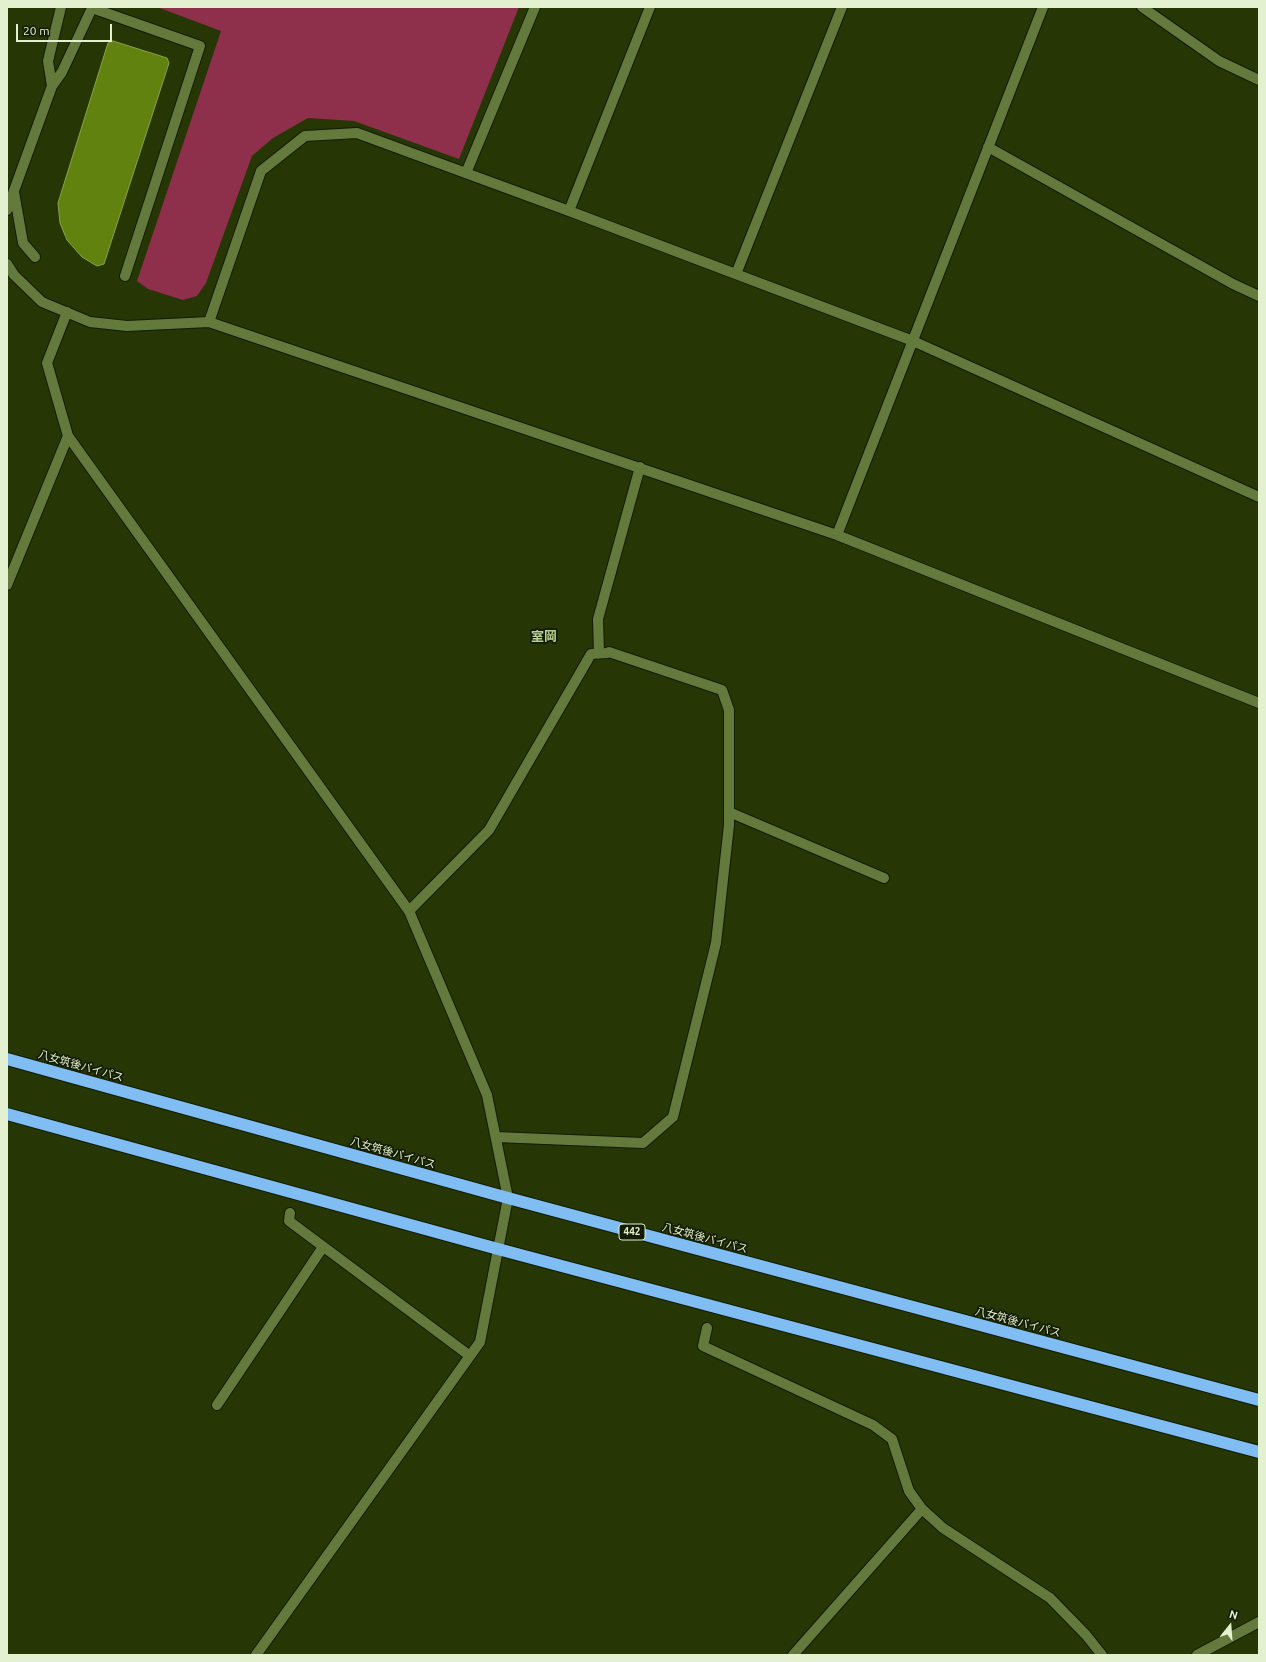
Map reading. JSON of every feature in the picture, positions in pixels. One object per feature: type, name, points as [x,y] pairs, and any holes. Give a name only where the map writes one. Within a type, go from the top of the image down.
[{"type":"highway","name":"八女筑後バイパス","points":[[7,1059],[508,1198],[1259,1400]]},
{"type":"highway","points":[[7,1114],[498,1249],[1259,1452]]},
{"type":"street","points":[[52,86],[48,61],[61,7]]},
{"type":"street","points":[[466,173],[535,7]]},
{"type":"street","points":[[569,211],[650,7]]},
{"type":"street","points":[[736,274],[842,7]]},
{"type":"street","points":[[837,535],[1042,7]]},
{"type":"street","points":[[1142,7],[1219,61],[1259,80]]},
{"type":"street","points":[[7,210],[52,86],[62,72],[92,8],[200,46],[125,276]]},
{"type":"street","points":[[209,322],[261,171],[305,136],[358,133],[913,341],[1259,497]]},
{"type":"street","points":[[988,147],[1233,284],[1259,296]]},
{"type":"street","points":[[14,190],[23,243],[35,257]]},
{"type":"street","points":[[7,264],[14,275],[42,302],[90,322],[127,326],[209,322],[837,535],[1259,703]]},
{"type":"street","points":[[67,312],[47,363],[68,436],[409,911],[487,1095],[508,1198],[480,1342],[256,1655]]},
{"type":"street","points":[[7,585],[68,436]]},
{"type":"street","points":[[604,653],[598,619],[640,467]]},
{"type":"street","points":[[409,911],[489,830],[591,654],[604,653],[722,690],[729,710],[729,812],[716,943],[673,1117],[643,1143],[496,1136]]},
{"type":"street","points":[[729,812],[884,878]]},
{"type":"street","points":[[290,1213],[288,1221],[470,1356]]},
{"type":"street","points":[[217,1405],[323,1247]]},
{"type":"street","points":[[707,1328],[703,1346],[873,1425],[892,1439],[909,1491],[922,1509],[942,1528],[1050,1598],[1086,1635],[1102,1655]]},
{"type":"street","points":[[793,1655],[922,1509]]},
{"type":"street","points":[[1197,1655],[1259,1622]]},
{"type":"shaded area","points":[[157,7],[519,7],[459,159],[354,121],[308,118],[273,138],[252,156],[206,283],[197,296],[183,300],[148,289],[137,281],[221,31]]},
{"type":"shaded area","points":[[113,41],[167,58],[169,63],[104,264],[97,266],[82,257],[67,240],[60,223],[58,203],[108,43]]},
{"type":"district","name":"室岡","points":[[544,637]]}]
